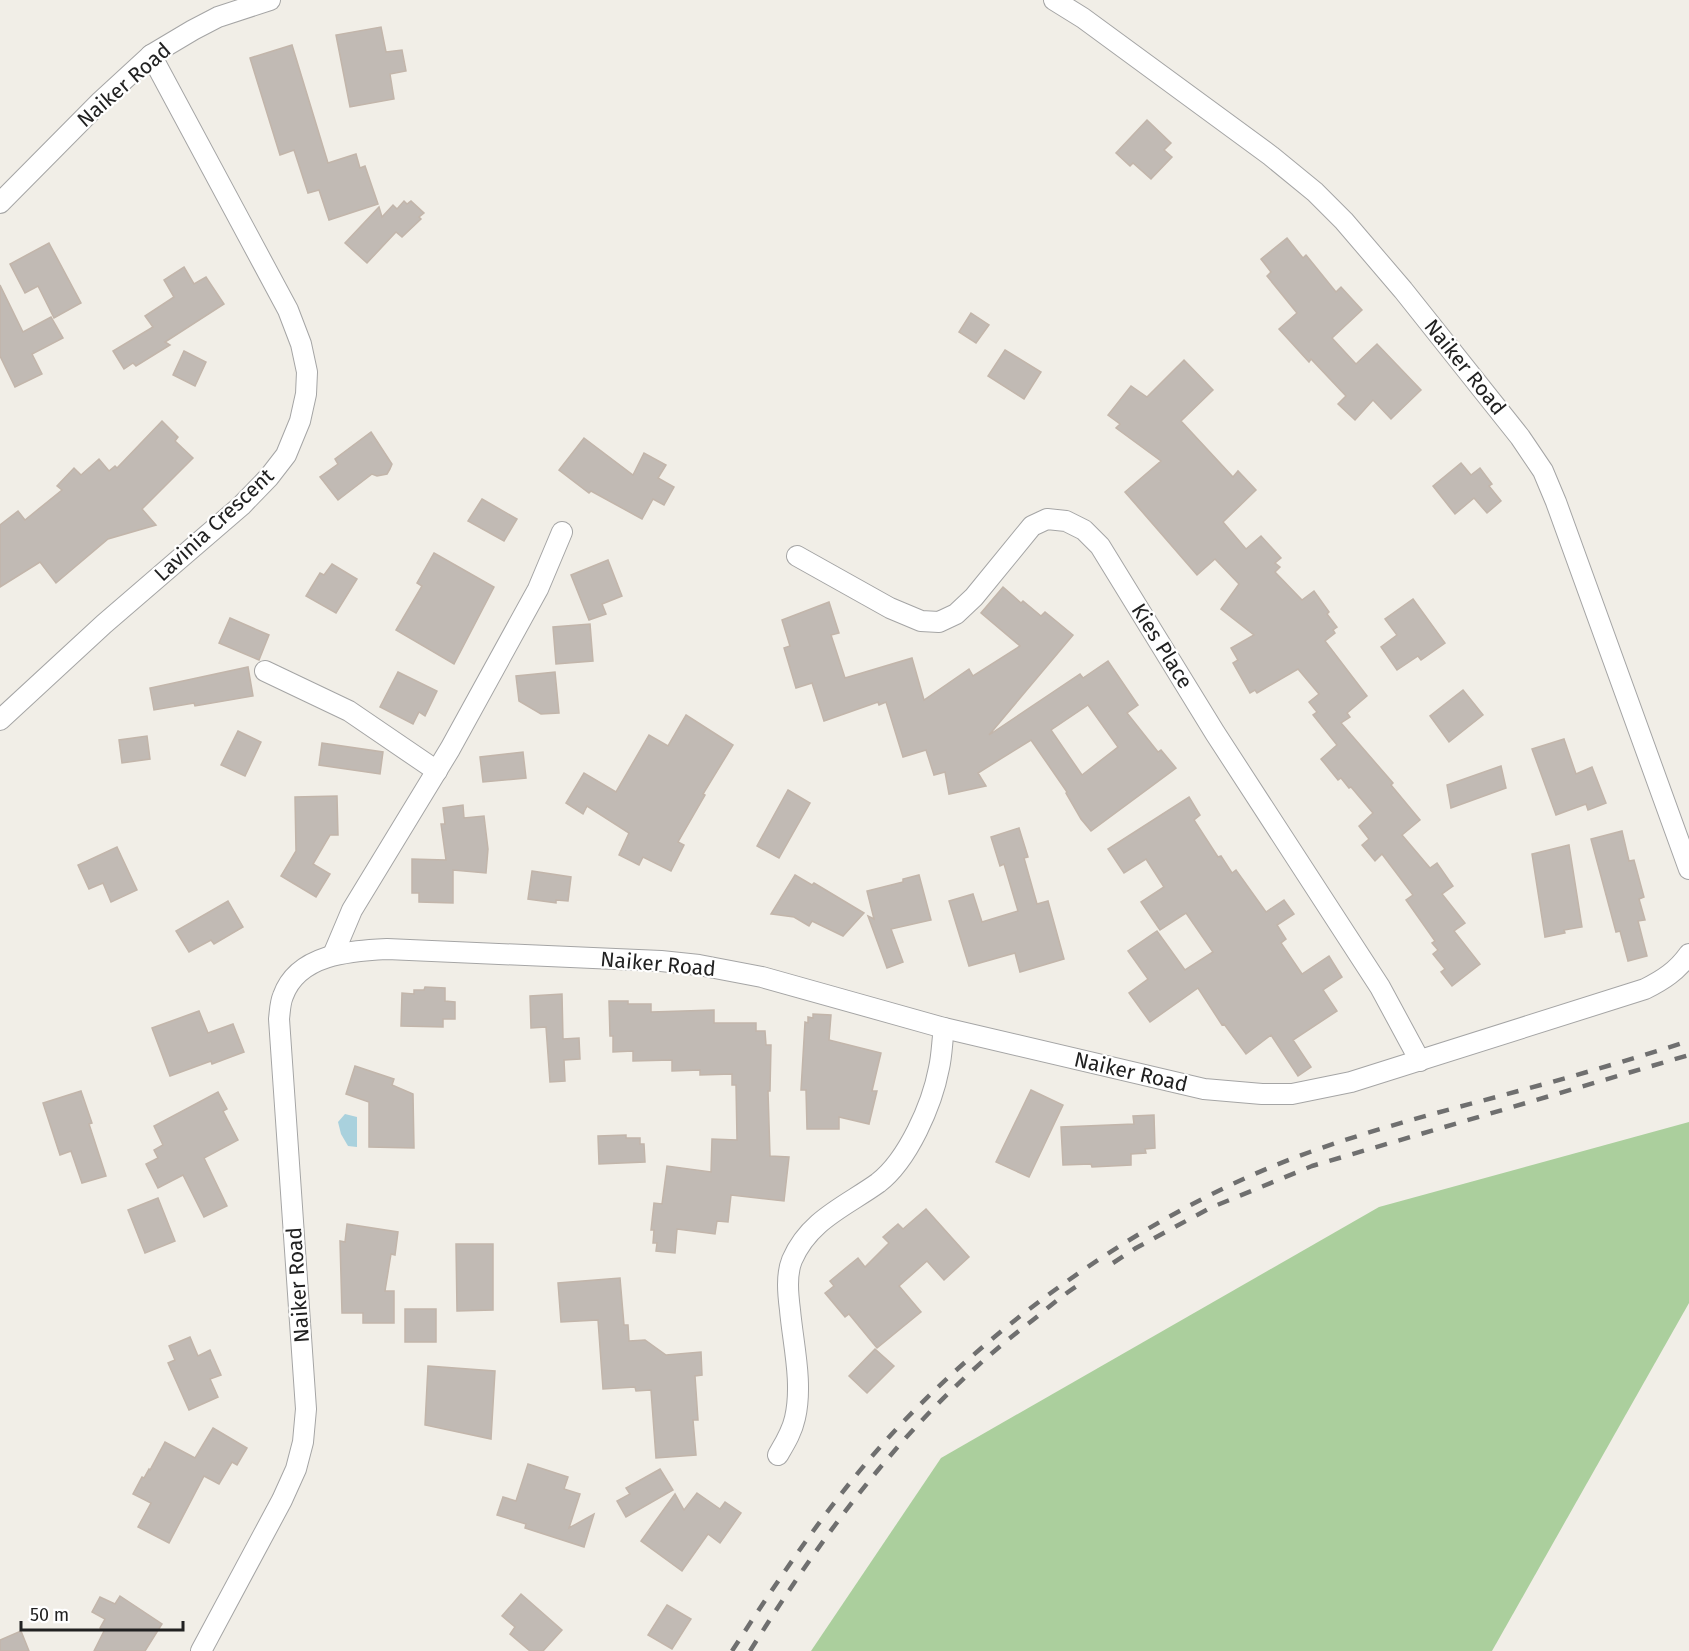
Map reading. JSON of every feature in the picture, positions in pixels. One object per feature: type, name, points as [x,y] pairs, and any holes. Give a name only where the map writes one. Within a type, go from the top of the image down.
[{"type":"street","name":"Naiker Road","points":[[0,203],[101,101],[152,55],[218,17],[270,0]]},
{"type":"street","name":"Naiker Road","points":[[1054,0],[1083,18],[1271,156],[1315,192],[1344,221],[1403,290],[1520,437],[1543,471],[1556,502],[1689,869]]},
{"type":"street","name":"Lavinia Crescent","points":[[0,720],[104,624],[241,506],[286,455],[300,421],[306,394],[307,372],[288,310],[152,55]]},
{"type":"street","name":"Kies Place","points":[[797,556],[890,608],[921,621],[939,622],[956,614],[974,597],[1032,526],[1047,519],[1066,521],[1083,530],[1100,546],[1215,733],[1380,987],[1420,1061]]},
{"type":"street","points":[[333,956],[352,910],[437,771],[538,590],[562,532]]},
{"type":"street","points":[[265,671],[349,711],[437,771]]},
{"type":"street","name":"Naiker Road","points":[[201,1651],[282,1500],[296,1469],[303,1442],[306,1409],[279,1019],[283,996],[290,981],[311,965],[346,952],[387,949],[662,961],[699,965],[762,977],[944,1028],[1204,1089],[1233,1093],[1292,1094],[1351,1082],[1645,989],[1668,977],[1689,954]]},
{"type":"street","points":[[778,1455],[792,1428],[797,1398],[797,1371],[787,1290],[791,1263],[801,1244],[819,1224],[840,1206],[878,1183],[897,1166],[913,1141],[928,1104],[939,1069],[944,1028]]},
{"type":"green space","points":[[1689,1122],[1689,1303],[1492,1651],[811,1651],[941,1458],[1379,1207]]},
{"type":"water","points":[[345,1114],[357,1117],[357,1147],[348,1146],[341,1134],[338,1122]]},
{"type":"building","points":[[381,27],[386,52],[402,50],[406,71],[390,74],[394,99],[350,107],[336,35]]},
{"type":"building","points":[[292,45],[328,163],[356,154],[360,168],[365,166],[378,204],[329,220],[319,190],[308,193],[294,150],[280,155],[250,58]]},
{"type":"building","points":[[1147,120],[1171,143],[1164,150],[1172,157],[1151,179],[1133,163],[1130,166],[1116,153]]},
{"type":"building","points":[[404,201],[407,204],[411,201],[424,213],[419,217],[421,219],[402,237],[396,232],[367,263],[345,243],[379,207],[382,217],[393,205],[397,209]]},
{"type":"building","points":[[1287,238],[1303,258],[1306,255],[1336,292],[1341,287],[1362,310],[1332,338],[1356,364],[1377,344],[1421,390],[1391,419],[1373,400],[1355,420],[1338,404],[1346,396],[1311,359],[1309,362],[1279,329],[1297,313],[1267,276],[1271,272],[1261,259]]},
{"type":"building","points":[[49,243],[81,303],[54,318],[38,286],[25,293],[10,264]]},
{"type":"building","points":[[184,267],[194,284],[206,277],[224,304],[165,342],[170,345],[136,366],[133,363],[124,369],[113,351],[153,327],[145,316],[174,297],[164,280]]},
{"type":"building","points":[[0,285],[23,332],[51,317],[63,338],[32,354],[42,374],[15,387],[0,356]]},
{"type":"building","points":[[971,313],[989,325],[976,343],[959,332]]},
{"type":"building","points":[[1005,350],[1041,372],[1024,399],[988,376]]},
{"type":"building","points":[[184,351],[206,362],[195,386],[173,375]]},
{"type":"building","points":[[1184,360],[1213,390],[1181,421],[1233,477],[1238,471],[1256,490],[1223,522],[1246,549],[1261,536],[1281,558],[1275,563],[1280,567],[1275,572],[1302,600],[1314,591],[1329,612],[1327,614],[1337,627],[1333,630],[1335,633],[1325,641],[1367,696],[1347,713],[1350,717],[1341,723],[1393,783],[1391,785],[1420,820],[1402,835],[1430,868],[1437,863],[1453,886],[1442,894],[1465,923],[1454,931],[1480,964],[1452,986],[1441,972],[1445,969],[1433,954],[1438,950],[1432,943],[1435,941],[1406,900],[1413,895],[1382,854],[1375,861],[1362,845],[1369,839],[1359,826],[1373,813],[1351,787],[1349,788],[1341,778],[1338,780],[1321,759],[1337,745],[1313,715],[1317,712],[1309,702],[1319,694],[1298,669],[1257,693],[1255,690],[1250,693],[1233,663],[1238,660],[1231,648],[1254,635],[1221,609],[1239,584],[1215,559],[1197,575],[1125,492],[1161,461],[1116,428],[1120,424],[1108,415],[1131,386],[1147,397]]},
{"type":"building","points":[[162,421],[178,437],[175,441],[193,458],[142,509],[156,525],[108,539],[56,583],[40,562],[0,587],[0,525],[18,511],[25,520],[62,490],[57,486],[74,468],[81,475],[99,459],[109,471],[115,466],[117,468]]},
{"type":"building","points":[[371,432],[392,464],[390,469],[387,474],[377,476],[372,474],[338,500],[320,477],[338,464],[335,459]]},
{"type":"building","points":[[584,438],[633,475],[644,453],[666,465],[658,478],[674,487],[664,505],[653,499],[642,519],[591,491],[589,493],[559,470]]},
{"type":"building","points":[[1461,463],[1471,475],[1480,468],[1492,484],[1489,486],[1501,501],[1487,513],[1474,498],[1455,514],[1433,486]]},
{"type":"building","points":[[482,499],[517,519],[504,541],[468,521]]},
{"type":"building","points":[[434,553],[494,587],[454,664],[396,630],[422,586],[417,583]]},
{"type":"building","points":[[608,560],[622,596],[602,604],[606,614],[589,620],[571,575]]},
{"type":"building","points":[[332,564],[357,579],[336,613],[306,596],[320,573],[324,575]]},
{"type":"building","points":[[1003,587],[1041,616],[1045,612],[1073,635],[989,735],[1080,674],[1083,678],[1108,661],[1138,705],[1127,713],[1158,752],[1161,750],[1176,768],[1091,831],[1031,740],[978,773],[986,786],[949,794],[945,772],[934,775],[926,750],[903,757],[886,702],[879,705],[878,702],[824,721],[812,683],[796,688],[784,648],[790,646],[782,620],[829,602],[839,633],[831,635],[845,678],[912,658],[924,700],[969,669],[973,676],[1020,646],[981,613]],"holes":[[[1088,705],[1118,747],[1082,775],[1051,730]]]},
{"type":"building","points":[[1413,599],[1445,643],[1421,660],[1418,656],[1397,670],[1381,647],[1397,635],[1385,619]]},
{"type":"building","points":[[230,618],[269,635],[259,660],[219,643]]},
{"type":"building","points":[[590,624],[593,661],[556,664],[553,627]]},
{"type":"building","points":[[248,667],[253,696],[154,710],[150,688]]},
{"type":"building","points":[[398,672],[437,691],[425,716],[419,712],[413,724],[380,707]]},
{"type":"building","points":[[555,672],[559,713],[541,714],[519,701],[516,676]]},
{"type":"building","points":[[1463,690],[1483,715],[1449,742],[1430,716]]},
{"type":"building","points":[[686,715],[733,745],[703,794],[705,795],[678,842],[684,845],[671,871],[643,857],[639,865],[619,855],[629,833],[587,806],[583,814],[566,803],[584,773],[616,792],[649,735],[668,746]]},
{"type":"building","points":[[238,731],[261,742],[245,776],[221,765]]},
{"type":"building","points":[[147,736],[150,759],[122,763],[119,740]]},
{"type":"building","points":[[1564,739],[1576,774],[1592,767],[1606,803],[1588,810],[1586,804],[1556,815],[1532,749]]},
{"type":"building","points":[[322,743],[383,752],[380,774],[319,765]]},
{"type":"building","points":[[523,752],[526,778],[483,782],[480,757]]},
{"type":"building","points":[[1501,766],[1506,788],[1451,808],[1447,785]]},
{"type":"building","points":[[788,790],[810,803],[779,858],[757,846]]},
{"type":"building","points":[[337,796],[338,835],[330,835],[313,864],[330,874],[316,897],[281,876],[296,851],[295,797]]},
{"type":"building","points":[[1189,797],[1200,815],[1194,820],[1218,857],[1221,856],[1232,873],[1236,870],[1266,912],[1284,900],[1294,914],[1277,925],[1286,939],[1281,943],[1302,974],[1329,956],[1342,977],[1323,990],[1337,1011],[1293,1040],[1311,1067],[1298,1076],[1271,1035],[1246,1054],[1224,1024],[1222,1025],[1198,988],[1150,1022],[1129,993],[1148,979],[1128,951],[1157,931],[1185,970],[1213,952],[1186,913],[1160,930],[1141,902],[1164,887],[1146,859],[1124,873],[1108,849]]},
{"type":"building","points":[[463,805],[464,818],[484,816],[488,849],[486,873],[453,870],[453,903],[419,902],[419,893],[412,893],[412,859],[446,860],[441,824],[445,824],[443,808]]},
{"type":"building","points":[[1019,828],[1028,857],[1024,858],[1037,904],[1048,901],[1064,959],[1020,972],[1015,953],[969,966],[949,901],[973,894],[982,922],[1018,911],[1004,864],[1000,866],[991,837]]},
{"type":"building","points":[[1622,831],[1629,861],[1634,860],[1644,897],[1639,899],[1645,920],[1638,921],[1647,956],[1628,961],[1620,931],[1616,932],[1591,839]]},
{"type":"building","points":[[1569,845],[1582,927],[1564,930],[1565,933],[1545,937],[1532,854]]},
{"type":"building","points":[[117,847],[137,890],[111,902],[103,883],[89,889],[78,865]]},
{"type":"building","points":[[532,871],[571,877],[568,901],[556,900],[556,903],[528,899]]},
{"type":"building","points":[[795,875],[812,885],[814,883],[864,913],[843,936],[812,921],[809,926],[794,917],[771,914]]},
{"type":"building","points":[[919,875],[931,920],[891,929],[903,962],[887,968],[868,916],[874,919],[867,891],[903,882],[903,879]]},
{"type":"building","points":[[228,901],[243,927],[214,944],[211,940],[189,952],[176,931]]},
{"type":"building","points":[[425,987],[445,988],[445,1001],[455,1002],[455,1019],[443,1019],[443,1027],[401,1026],[402,993],[414,994],[414,990],[424,990]]},
{"type":"building","points":[[562,994],[563,1039],[579,1038],[580,1059],[564,1060],[565,1081],[550,1082],[546,1027],[531,1028],[530,996]]},
{"type":"building","points":[[609,1001],[651,1004],[651,1012],[714,1010],[714,1023],[756,1023],[756,1031],[765,1031],[766,1045],[771,1045],[770,1091],[768,1091],[770,1156],[789,1157],[784,1201],[731,1195],[728,1222],[717,1221],[715,1234],[677,1229],[675,1253],[656,1251],[657,1243],[653,1243],[654,1230],[651,1230],[654,1203],[662,1204],[667,1166],[711,1172],[712,1139],[737,1140],[736,1085],[732,1085],[732,1074],[700,1075],[700,1070],[672,1071],[672,1060],[633,1061],[633,1051],[613,1052]]},
{"type":"building","points":[[199,1011],[208,1033],[233,1024],[244,1052],[170,1076],[152,1028]]},
{"type":"building","points":[[813,1014],[831,1015],[829,1040],[881,1053],[872,1091],[877,1091],[869,1124],[839,1117],[839,1129],[807,1129],[806,1090],[801,1090],[805,1022],[808,1023],[808,1017],[813,1018]]},
{"type":"building","points":[[355,1066],[394,1079],[392,1085],[413,1094],[414,1148],[369,1147],[369,1102],[346,1094]]},
{"type":"building","points":[[1031,1090],[1063,1105],[1029,1177],[996,1162]]},
{"type":"building","points":[[81,1091],[106,1176],[82,1183],[71,1151],[60,1155],[43,1103]]},
{"type":"building","points":[[218,1092],[227,1109],[223,1111],[238,1140],[204,1158],[227,1206],[204,1217],[183,1175],[158,1188],[146,1164],[158,1158],[154,1150],[163,1145],[154,1126]]},
{"type":"building","points":[[1154,1115],[1155,1148],[1145,1149],[1146,1153],[1131,1154],[1131,1165],[1092,1167],[1091,1164],[1063,1165],[1061,1127],[1134,1124],[1133,1116]]},
{"type":"building","points":[[626,1135],[626,1138],[640,1138],[640,1144],[644,1144],[645,1162],[599,1164],[598,1136]]},
{"type":"building","points":[[158,1198],[175,1241],[145,1253],[128,1210]]},
{"type":"building","points":[[926,1209],[969,1257],[944,1280],[927,1261],[899,1286],[921,1312],[877,1348],[849,1314],[845,1317],[825,1293],[834,1286],[830,1281],[858,1258],[865,1267],[889,1243],[883,1237],[898,1224],[903,1229]]},
{"type":"building","points":[[347,1224],[398,1232],[395,1255],[391,1254],[385,1291],[394,1291],[394,1323],[363,1323],[363,1313],[342,1313],[340,1241],[345,1242]]},
{"type":"building","points":[[456,1244],[493,1244],[493,1310],[457,1311]]},
{"type":"building","points":[[620,1278],[624,1325],[628,1325],[629,1341],[645,1340],[666,1355],[701,1352],[702,1375],[695,1376],[698,1420],[693,1420],[696,1455],[656,1458],[651,1390],[636,1391],[635,1387],[603,1389],[598,1320],[561,1322],[558,1283]]},
{"type":"building","points":[[405,1309],[436,1309],[436,1342],[405,1342]]},
{"type":"building","points":[[190,1337],[198,1356],[210,1350],[221,1375],[210,1379],[218,1397],[189,1410],[168,1363],[175,1360],[169,1346]]},
{"type":"building","points":[[875,1349],[894,1366],[867,1393],[849,1376]]},
{"type":"building","points":[[428,1366],[495,1371],[491,1439],[425,1425]]},
{"type":"building","points":[[213,1428],[247,1448],[237,1465],[232,1462],[219,1484],[204,1476],[169,1543],[138,1527],[151,1503],[133,1494],[142,1477],[144,1478],[150,1470],[165,1442],[195,1458]]},
{"type":"building","points":[[528,1464],[568,1477],[564,1489],[580,1494],[569,1528],[594,1514],[584,1547],[525,1528],[526,1524],[497,1515],[503,1497],[516,1501]]},
{"type":"building","points":[[660,1469],[673,1490],[626,1517],[617,1501],[630,1494],[626,1488]]},
{"type":"building","points":[[697,1493],[720,1509],[725,1502],[741,1513],[720,1543],[708,1534],[682,1571],[641,1541],[675,1494],[684,1510]]},
{"type":"building","points":[[521,1594],[562,1630],[543,1651],[530,1651],[510,1634],[515,1627],[502,1616]]},
{"type":"building","points":[[120,1596],[162,1624],[145,1651],[94,1651],[104,1631],[100,1628],[105,1619],[92,1612],[100,1597],[115,1604]]},
{"type":"building","points":[[667,1605],[691,1619],[672,1649],[648,1635]]},
{"type":"building","points":[[21,1631],[29,1651],[0,1651],[0,1640]]},
{"type":"railway","points":[[732,1651],[826,1514],[889,1437],[932,1393],[980,1350],[1083,1270],[1138,1235],[1195,1203],[1252,1175],[1310,1152],[1398,1124],[1566,1078],[1689,1041]]},
{"type":"railway","points":[[1113,1263],[1210,1208],[1312,1166],[1689,1055]]},
{"type":"railway","points":[[750,1651],[810,1559],[875,1474],[910,1434],[986,1358],[1080,1284]]}]
